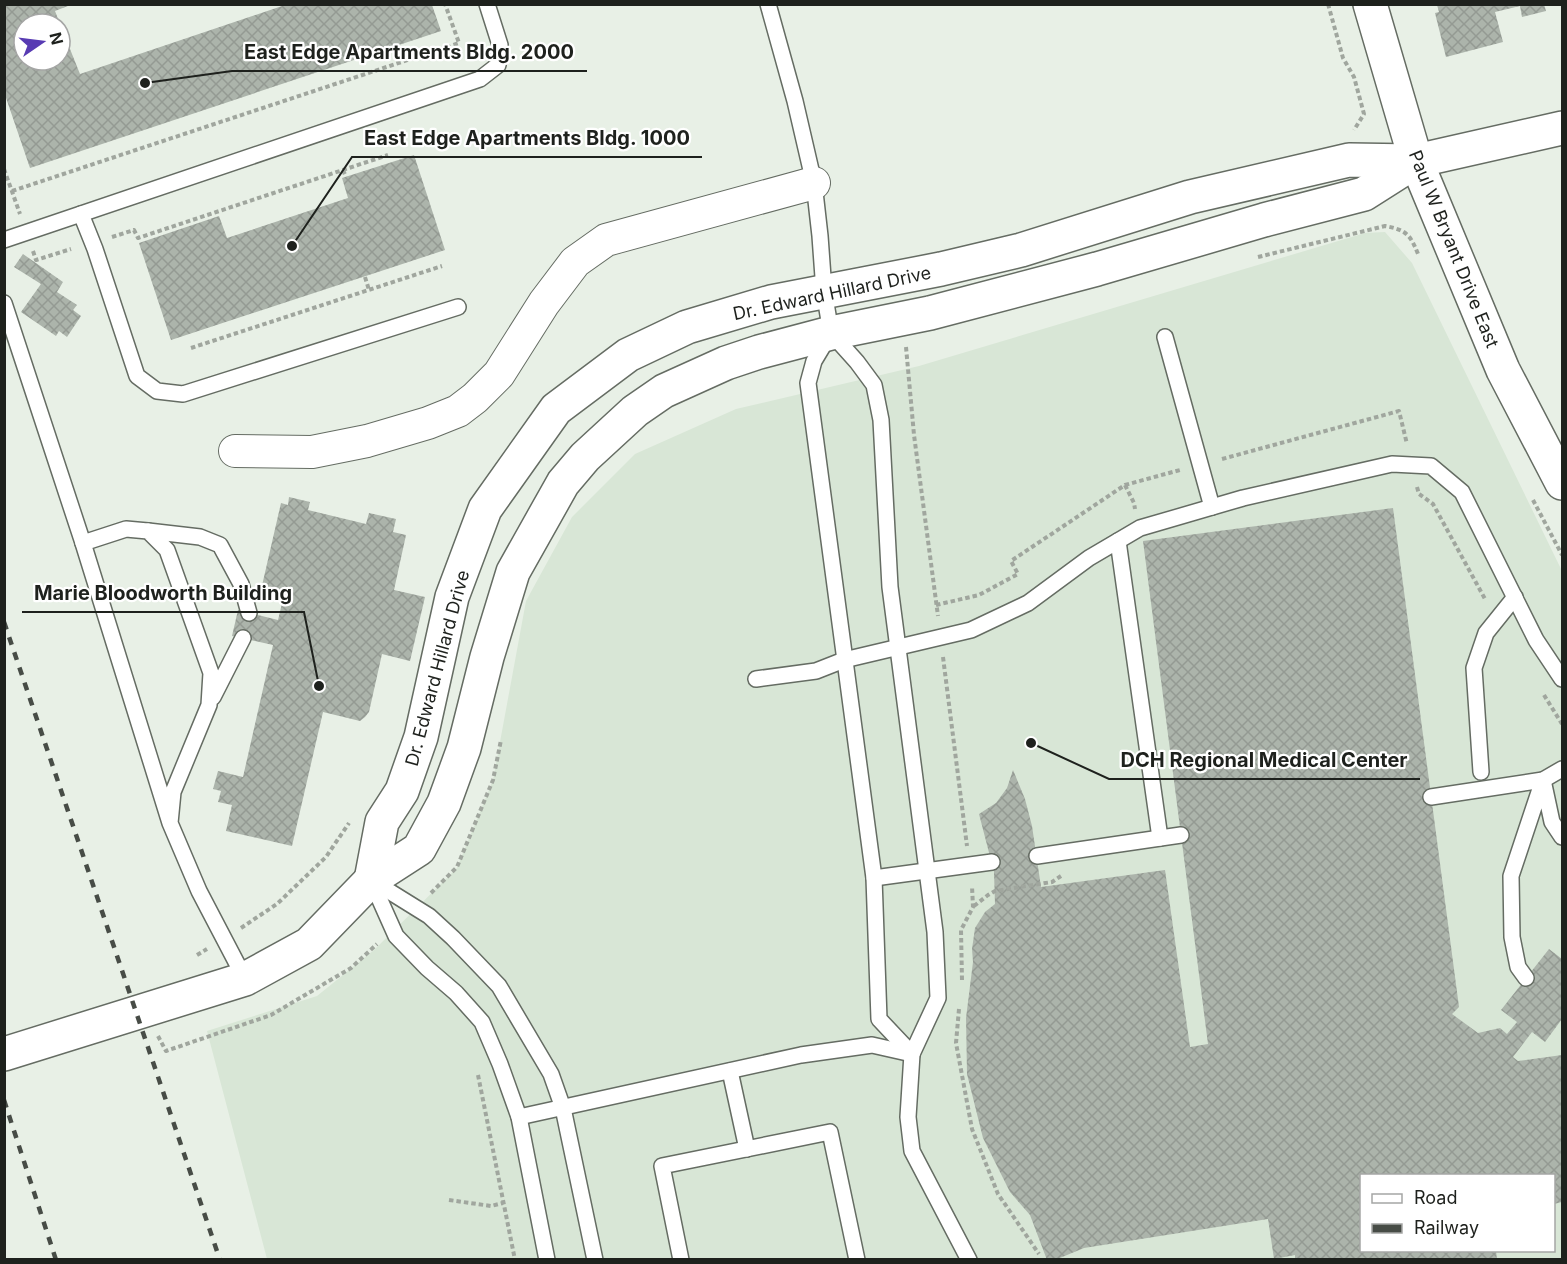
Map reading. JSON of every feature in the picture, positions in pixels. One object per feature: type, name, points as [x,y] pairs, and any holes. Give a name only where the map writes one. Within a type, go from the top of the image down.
[{"type":"street","name":"Paul W Bryant Drive East","points":[[1370,4],[1416,161],[1503,370],[1563,483]]},
{"type":"street","name":"Dr. Edward Hillard Drive","points":[[371,880],[382,822],[402,791],[422,737],[452,597],[485,509],[556,409],[628,356],[687,327],[771,302],[941,269],[1021,250],[1190,197],[1349,160],[1416,161],[1563,128]]},
{"type":"street","name":"Dr. Edward Hillard Drive","points":[[4,1054],[244,979],[309,944],[371,880],[419,849],[444,803],[464,748],[487,657],[513,572],[563,483],[635,411],[664,392],[726,363],[831,333],[906,337],[1086,272],[1264,220],[1364,194],[1416,161]]},
{"type":"street","points":[[235,451],[312,452],[367,441],[428,423],[458,411],[499,374],[544,303],[575,262],[606,240],[814,183]]},
{"type":"lane","points":[[4,240],[480,80],[498,65],[500,45],[487,4]]},
{"type":"lane","points":[[768,4],[795,101],[814,183],[824,291],[831,333],[874,385],[880,420],[890,587],[935,932],[938,998],[912,1054],[908,1116],[912,1151],[969,1260]]},
{"type":"lane","points":[[81,214],[95,249],[136,376],[158,391],[183,393],[458,307]]},
{"type":"lane","points":[[4,303],[83,543],[170,824],[198,891],[244,979]]},
{"type":"lane","points":[[831,333],[814,361],[808,383],[873,878],[879,1019],[912,1054]]},
{"type":"lane","points":[[1165,337],[1212,507]]},
{"type":"lane","points":[[756,679],[816,671],[844,660],[971,630],[1028,603],[1089,558],[1140,528],[1243,498],[1392,464],[1431,466],[1462,492],[1536,640],[1563,679]]},
{"type":"lane","points":[[83,543],[126,529],[200,537],[220,545],[242,584],[249,613]]},
{"type":"lane","points":[[148,531],[167,550],[212,673],[209,705]]},
{"type":"lane","points":[[1118,541],[1160,838]]},
{"type":"lane","points":[[1481,772],[1474,668],[1486,633],[1515,597]]},
{"type":"lane","points":[[170,824],[173,792],[209,705],[243,638]]},
{"type":"lane","points":[[1431,797],[1543,780],[1563,769]]},
{"type":"lane","points":[[1543,780],[1552,822],[1563,837]]},
{"type":"lane","points":[[1526,978],[1518,967],[1512,937],[1511,876],[1543,780]]},
{"type":"lane","points":[[1037,856],[1181,835]]},
{"type":"lane","points":[[873,878],[992,862]]},
{"type":"lane","points":[[371,880],[429,916],[499,986],[551,1074],[563,1108],[595,1260]]},
{"type":"lane","points":[[371,880],[396,936],[427,968],[456,993],[482,1022],[519,1117],[547,1260]]},
{"type":"lane","points":[[519,1117],[801,1054],[872,1045],[912,1054]]},
{"type":"lane","points":[[730,1071],[747,1149]]},
{"type":"lane","points":[[681,1260],[662,1166],[830,1132],[856,1260]]},
{"type":"path","points":[[12,191],[459,43],[446,4]]},
{"type":"path","points":[[1329,4],[1343,58],[1354,77],[1364,114],[1359,125],[1352,132]]},
{"type":"path","points":[[105,239],[134,230],[138,237],[388,155]]},
{"type":"path","points":[[4,169],[21,216]]},
{"type":"path","points":[[343,170],[346,177]]},
{"type":"path","points":[[1253,258],[1385,226],[1402,229]]},
{"type":"path","points":[[36,260],[78,247]]},
{"type":"path","points":[[191,348],[441,266]]},
{"type":"path","points":[[365,277],[369,290]]},
{"type":"path","points":[[857,362],[906,337],[914,435],[973,907],[961,930],[961,991]]},
{"type":"path","points":[[936,605],[979,595],[1018,574],[1011,561],[1125,485],[1399,411],[1419,494],[1433,504],[1497,620]]},
{"type":"path","points":[[1539,686],[1563,724]]},
{"type":"path","points":[[416,908],[457,867],[494,780],[501,738]]},
{"type":"path","points":[[144,1011],[166,1051],[271,1015],[351,969],[393,929]]},
{"type":"path","points":[[960,1001],[956,1043],[972,1129],[998,1194],[1039,1254]]},
{"type":"path","points":[[475,1066],[514,1260]]},
{"type":"path","points":[[449,1200],[491,1206],[503,1203]]},
{"type":"shaded area","points":[[1385,232],[1412,263],[1562,571],[1562,1259],[267,1259],[207,1031],[317,996],[374,950],[457,868],[493,780],[526,601],[572,517],[635,454],[736,409],[919,366],[1365,233]]},
{"type":"building","points":[[4,4],[73,4],[55,12],[12,12],[12,72],[72,72],[72,54],[80,74],[285,5],[432,5],[441,31],[30,168],[4,92]]},
{"type":"building","points":[[1544,4],[1546,11],[1522,17],[1520,6],[1495,12],[1503,42],[1446,57],[1435,13],[1439,12],[1437,5]]},
{"type":"building","points":[[414,155],[445,250],[171,340],[139,243],[219,216],[227,238],[348,198],[342,178]]},
{"type":"building","points":[[23,254],[63,282],[57,292],[77,305],[73,310],[81,316],[67,337],[59,331],[56,336],[21,312],[41,284],[14,267]]},
{"type":"building","points":[[289,497],[310,502],[308,510],[366,524],[369,513],[396,519],[393,532],[406,535],[394,590],[425,597],[410,661],[382,654],[369,712],[365,717],[360,721],[323,712],[292,846],[226,831],[232,805],[218,802],[221,791],[213,789],[218,771],[243,777],[273,645],[232,636],[238,610],[278,620],[284,595],[261,590],[281,503],[288,505]]},
{"type":"building","points":[[1393,508],[1459,1007],[1452,1014],[1478,1033],[1500,1028],[1507,1034],[1517,1022],[1501,1010],[1549,949],[1562,959],[1562,1019],[1545,1042],[1532,1032],[1513,1057],[1518,1061],[1562,1055],[1562,1202],[1555,1204],[1555,1174],[1360,1174],[1360,1252],[1496,1252],[1497,1260],[1295,1260],[1295,1255],[1274,1259],[1268,1219],[1084,1248],[1055,1260],[1047,1260],[1030,1215],[1010,1192],[983,1138],[967,1074],[966,1018],[975,928],[985,912],[995,904],[994,872],[979,814],[996,803],[1007,788],[1013,770],[1025,799],[1032,826],[1041,887],[1165,870],[1190,1047],[1208,1044],[1143,541]]},
{"type":"railway","points":[[4,622],[220,1260]]},
{"type":"railway","points":[[4,1100],[56,1260]]},
{"type":"place","name":"East Edge Apartments Bldg. 2000","points":[[145,83]]},
{"type":"place","name":"East Edge Apartments Bldg. 1000","points":[[292,246]]},
{"type":"place","name":"Marie Bloodworth Building","points":[[319,686]]},
{"type":"place","name":"DCH Regional Medical Center","points":[[1031,743]]}]
